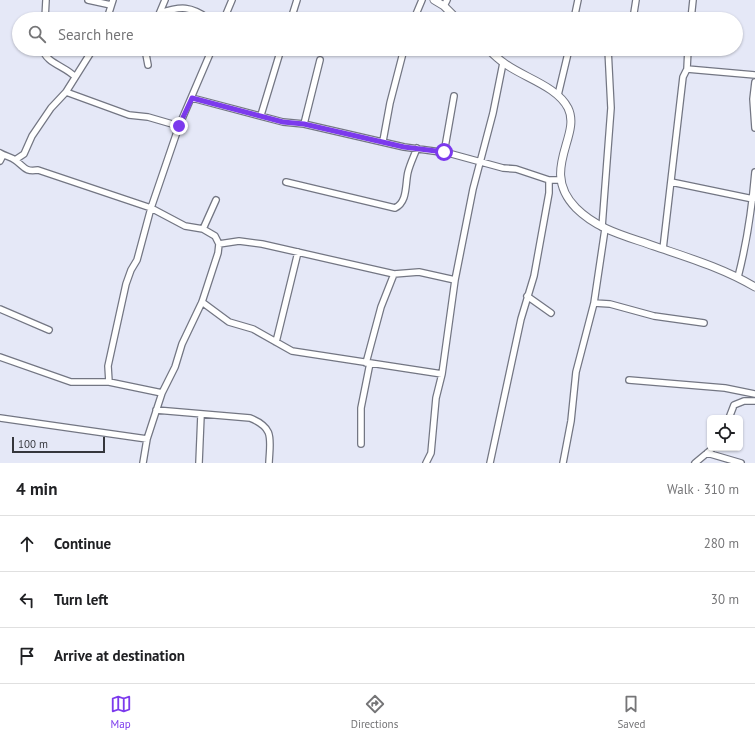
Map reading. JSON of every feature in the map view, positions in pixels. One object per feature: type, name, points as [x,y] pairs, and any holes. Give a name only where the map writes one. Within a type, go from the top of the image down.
[{"type":"street","points":[[45,12],[46,0]]},
{"type":"street","points":[[88,0],[112,3]]},
{"type":"street","points":[[160,12],[165,0]]},
{"type":"street","points":[[227,12],[232,0]]},
{"type":"street","points":[[293,12],[297,0]]},
{"type":"street","points":[[417,12],[422,0]]},
{"type":"street","points":[[434,0],[445,3],[452,12]]},
{"type":"street","points":[[575,12],[578,0]]},
{"type":"street","points":[[634,12],[636,0]]},
{"type":"street","points":[[692,12],[693,0]]},
{"type":"street","points":[[163,12],[177,7],[189,8],[199,12]]},
{"type":"street","points":[[46,56],[70,70],[75,76]]},
{"type":"street","points":[[15,160],[24,154],[32,136],[51,108],[66,92],[88,56]]},
{"type":"street","points":[[146,56],[148,65]]},
{"type":"street","points":[[109,382],[108,366],[122,300],[131,270],[137,260],[142,244],[150,208],[179,126],[209,56]]},
{"type":"street","points":[[261,115],[279,56]]},
{"type":"street","points":[[384,141],[390,103],[402,56]]},
{"type":"street","points":[[496,56],[503,63],[558,95],[568,108],[570,121],[561,165],[561,180],[575,207],[590,220],[603,228],[717,268],[738,277],[755,287]]},
{"type":"street","points":[[558,95],[567,56]]},
{"type":"street","points":[[562,463],[571,421],[576,372],[594,302],[603,228],[611,108],[608,56]]},
{"type":"street","points":[[663,249],[683,77],[687,69],[688,56]]},
{"type":"street","points":[[304,124],[320,60]]},
{"type":"street","points":[[426,463],[431,453],[436,398],[442,374],[455,280],[503,63]]},
{"type":"street","points":[[687,69],[755,75]]},
{"type":"street","points":[[755,82],[753,99],[755,128]]},
{"type":"street","points":[[66,92],[129,116],[148,117],[179,126]]},
{"type":"street","points":[[444,152],[454,96]]},
{"type":"street","points":[[192,98],[283,122],[304,124],[384,141],[404,147],[444,152],[480,163],[516,170],[549,180],[561,180]]},
{"type":"street","points":[[286,182],[394,208],[399,206],[403,201],[408,172],[417,148]]},
{"type":"street","points":[[0,161],[2,154],[15,160],[22,168],[32,171],[38,170],[150,208],[185,226],[203,229],[215,236],[219,244],[218,253],[202,302],[182,344],[175,367],[162,393],[156,410],[147,439],[143,463]]},
{"type":"street","points":[[738,277],[745,252],[753,199],[755,172]]},
{"type":"street","points":[[490,463],[510,368],[527,296],[534,276],[549,193],[549,180]]},
{"type":"street","points":[[671,182],[753,199]]},
{"type":"street","points":[[203,229],[216,200]]},
{"type":"street","points":[[219,244],[239,241],[298,252],[394,274],[419,272],[455,280]]},
{"type":"street","points":[[276,342],[298,252]]},
{"type":"street","points":[[361,444],[361,408],[368,363],[381,307],[394,274]]},
{"type":"street","points":[[527,296],[550,313]]},
{"type":"street","points":[[202,302],[229,322],[254,329],[298,353],[442,374]]},
{"type":"street","points":[[594,302],[610,304],[654,316],[704,323]]},
{"type":"street","points":[[0,309],[49,330]]},
{"type":"street","points":[[0,357],[71,382],[109,382],[162,393]]},
{"type":"street","points":[[629,380],[725,388],[755,394]]},
{"type":"street","points":[[730,415],[734,405],[744,401],[754,400],[755,390]]},
{"type":"street","points":[[156,410],[250,418],[262,423],[268,430],[269,463]]},
{"type":"street","points":[[199,463],[201,414]]},
{"type":"street","points":[[0,418],[147,439]]},
{"type":"street","points":[[695,463],[709,451]]},
{"type":"street","points":[[707,453],[741,463]]},
{"type":"route","points":[[179,126],[192,98],[283,122],[304,124],[384,141],[404,147],[444,152]]}]
